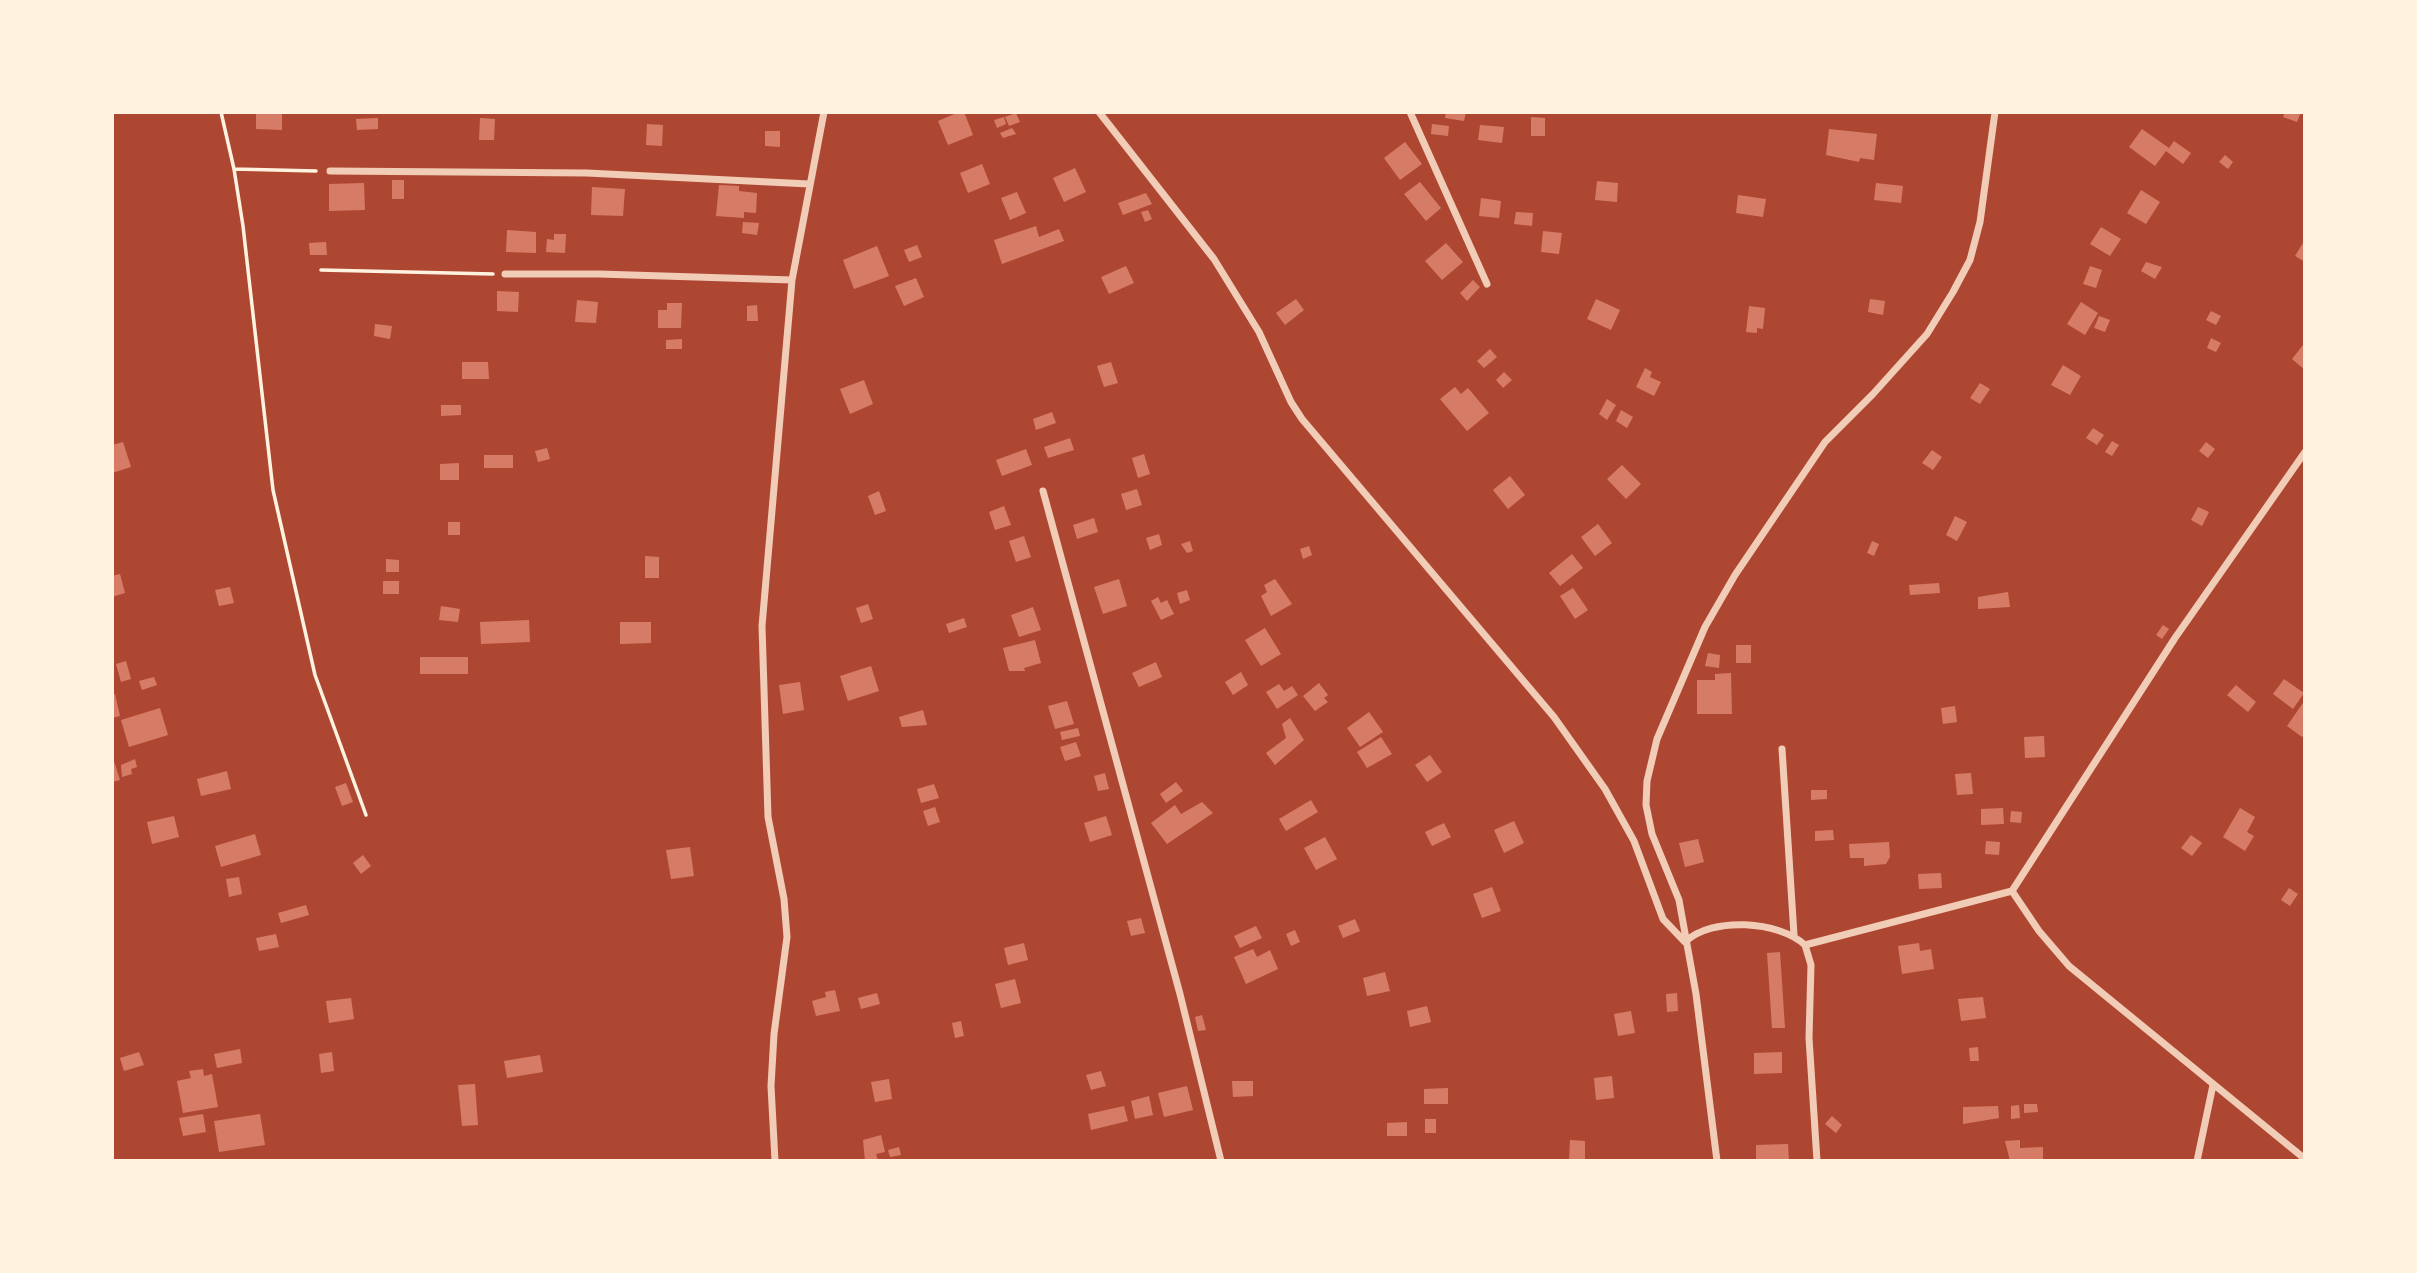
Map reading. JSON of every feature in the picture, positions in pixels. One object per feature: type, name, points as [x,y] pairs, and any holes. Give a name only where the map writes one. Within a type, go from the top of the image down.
[{"type":"street","points":[[775,1161],[771,1086],[774,1034],[787,937],[784,899],[768,817],[762,626],[792,280],[824,112]]},
{"type":"street","points":[[1099,112],[1213,259],[1259,332],[1291,402],[1302,419],[1545,706],[1605,789],[1634,841],[1663,919],[1685,942]]},
{"type":"street","points":[[1410,112],[1487,284]]},
{"type":"street","points":[[1717,1161],[1696,994],[1679,900],[1652,834],[1646,805],[1647,781],[1657,739],[1705,627],[1735,575],[1825,442],[1927,334],[1953,292],[1970,260],[1980,222],[1995,112]]},
{"type":"street","points":[[330,171],[587,173],[809,184]]},
{"type":"street","points":[[505,274],[668,275],[792,280]]},
{"type":"street","points":[[1805,945],[2012,891],[2175,638],[2305,452]]},
{"type":"street","points":[[1043,491],[1177,981],[1221,1161]]},
{"type":"street","points":[[1782,749],[1794,935]]},
{"type":"street","points":[[2012,891],[2039,931],[2069,965],[2305,1160]]},
{"type":"street","points":[[1685,942],[1695,932],[1730,926],[1794,935],[1805,945],[1811,965],[1809,1038],[1817,1161]]},
{"type":"street","points":[[2197,1161],[2213,1085]]},
{"type":"path","points":[[221,112],[234,169],[273,490],[315,675],[366,815]]},
{"type":"path","points":[[234,169],[330,171]]},
{"type":"path","points":[[321,270],[505,274]]},
{"type":"shaded area","points":[[112,112],[2305,112],[2305,1161],[112,1161]]},
{"type":"building","points":[[256,112],[282,112],[282,130],[256,129]]},
{"type":"building","points":[[964,112],[973,135],[948,145],[938,121]]},
{"type":"building","points":[[1446,112],[1466,112],[1464,121],[1445,118]]},
{"type":"building","points":[[2285,112],[2301,112],[2297,122],[2283,117]]},
{"type":"building","points":[[1016,113],[1020,122],[1009,126],[1005,117]]},
{"type":"building","points":[[1004,117],[1006,124],[997,128],[994,120]]},
{"type":"building","points":[[1531,117],[1545,118],[1545,136],[1531,136]]},
{"type":"building","points":[[378,118],[378,129],[357,130],[356,119]]},
{"type":"building","points":[[480,118],[495,119],[494,140],[479,140]]},
{"type":"building","points":[[647,124],[663,125],[662,146],[646,145]]},
{"type":"building","points":[[1432,124],[1449,126],[1448,136],[1431,134]]},
{"type":"building","points":[[1480,125],[1504,127],[1502,143],[1478,140]]},
{"type":"building","points":[[1012,128],[1016,134],[1003,138],[1000,133]]},
{"type":"building","points":[[1829,129],[1877,134],[1874,160],[1860,158],[1859,162],[1826,155]]},
{"type":"building","points":[[2142,129],[2169,148],[2174,141],[2191,153],[2183,164],[2166,151],[2155,166],[2129,147]]},
{"type":"building","points":[[765,131],[780,131],[780,147],[765,146]]},
{"type":"building","points":[[1405,142],[1422,164],[1400,180],[1384,158]]},
{"type":"building","points":[[2225,155],[2233,162],[2228,169],[2219,162]]},
{"type":"building","points":[[982,164],[990,184],[968,193],[960,173]]},
{"type":"building","points":[[1075,168],[1086,192],[1064,202],[1053,178]]},
{"type":"building","points":[[392,180],[404,180],[404,199],[392,199]]},
{"type":"building","points":[[1597,181],[1618,183],[1617,202],[1595,200]]},
{"type":"building","points":[[1420,182],[1441,208],[1426,221],[1404,194]]},
{"type":"building","points":[[364,183],[365,210],[329,211],[329,184]]},
{"type":"building","points":[[1876,183],[1903,186],[1901,203],[1874,200]]},
{"type":"building","points":[[719,185],[739,186],[739,191],[757,193],[756,213],[744,212],[744,218],[716,216]]},
{"type":"building","points":[[592,187],[625,189],[623,216],[591,215]]},
{"type":"building","points":[[2141,190],[2160,202],[2146,224],[2127,213]]},
{"type":"building","points":[[1017,192],[1026,213],[1010,220],[1001,198]]},
{"type":"building","points":[[1146,193],[1152,204],[1123,215],[1118,203]]},
{"type":"building","points":[[1738,195],[1766,199],[1763,217],[1736,213]]},
{"type":"building","points":[[1481,198],[1501,201],[1499,218],[1479,216]]},
{"type":"building","points":[[1148,210],[1152,219],[1145,222],[1141,212]]},
{"type":"building","points":[[1516,212],[1533,213],[1532,226],[1514,224]]},
{"type":"building","points":[[743,222],[759,223],[757,235],[742,233]]},
{"type":"building","points":[[1036,226],[1039,237],[1059,229],[1064,241],[1002,264],[994,240]]},
{"type":"building","points":[[2101,227],[2121,239],[2110,256],[2090,244]]},
{"type":"building","points":[[507,230],[536,232],[536,253],[506,252]]},
{"type":"building","points":[[1543,231],[1562,233],[1559,254],[1541,252]]},
{"type":"building","points":[[554,234],[566,234],[565,253],[546,252],[547,239],[554,240]]},
{"type":"building","points":[[326,242],[327,255],[310,255],[309,243]]},
{"type":"building","points":[[1446,243],[1463,262],[1442,280],[1425,261]]},
{"type":"building","points":[[2303,243],[2305,244],[2305,262],[2295,256]]},
{"type":"building","points":[[917,245],[922,257],[909,262],[904,250]]},
{"type":"building","points":[[877,246],[889,276],[854,289],[843,260]]},
{"type":"building","points":[[2146,262],[2162,267],[2155,279],[2141,271]]},
{"type":"building","points":[[1126,266],[1134,283],[1109,294],[1101,277]]},
{"type":"building","points":[[2090,266],[2102,270],[2096,288],[2083,284]]},
{"type":"building","points":[[916,278],[924,297],[904,306],[895,286]]},
{"type":"building","points":[[1473,280],[1480,287],[1467,301],[1460,293]]},
{"type":"building","points":[[497,291],[519,292],[518,312],[497,311]]},
{"type":"building","points":[[1296,299],[1304,310],[1285,325],[1276,313]]},
{"type":"building","points":[[1596,299],[1620,310],[1611,330],[1587,319]]},
{"type":"building","points":[[1870,299],[1885,301],[1883,315],[1868,312]]},
{"type":"building","points":[[577,300],[598,302],[596,323],[575,322]]},
{"type":"building","points":[[2081,302],[2098,313],[2085,335],[2067,324]]},
{"type":"building","points":[[667,303],[682,303],[681,328],[658,328],[658,310],[667,310]]},
{"type":"building","points":[[757,305],[758,321],[747,321],[747,306]]},
{"type":"building","points":[[1749,306],[1765,308],[1763,329],[1757,328],[1757,333],[1746,332]]},
{"type":"building","points":[[2211,311],[2221,316],[2216,325],[2206,320]]},
{"type":"building","points":[[2099,316],[2110,320],[2105,332],[2094,328]]},
{"type":"building","points":[[375,324],[392,326],[390,339],[374,336]]},
{"type":"building","points":[[2211,338],[2221,343],[2216,352],[2207,348]]},
{"type":"building","points":[[682,339],[682,349],[666,349],[666,340]]},
{"type":"building","points":[[2303,345],[2305,347],[2305,370],[2292,359]]},
{"type":"building","points":[[1490,349],[1497,357],[1484,368],[1477,361]]},
{"type":"building","points":[[462,362],[488,362],[489,379],[462,379]]},
{"type":"building","points":[[1111,362],[1118,383],[1104,387],[1097,366]]},
{"type":"building","points":[[2063,365],[2081,376],[2070,395],[2051,385]]},
{"type":"building","points":[[1645,368],[1652,372],[1650,377],[1661,382],[1654,396],[1636,387]]},
{"type":"building","points":[[1504,372],[1512,380],[1503,388],[1496,380]]},
{"type":"building","points":[[864,380],[873,404],[850,414],[840,389]]},
{"type":"building","points":[[1980,383],[1990,389],[1980,404],[1970,398]]},
{"type":"building","points":[[1455,387],[1461,394],[1468,388],[1489,413],[1467,431],[1440,399]]},
{"type":"building","points":[[1607,399],[1616,405],[1607,420],[1599,414]]},
{"type":"building","points":[[441,405],[461,405],[461,415],[441,416]]},
{"type":"building","points":[[1621,410],[1633,417],[1627,428],[1616,421]]},
{"type":"building","points":[[1052,412],[1056,423],[1036,430],[1033,419]]},
{"type":"building","points":[[2093,428],[2104,435],[2097,445],[2086,438]]},
{"type":"building","points":[[1070,438],[1074,450],[1048,458],[1044,447]]},
{"type":"building","points":[[2112,441],[2119,445],[2112,456],[2105,452]]},
{"type":"building","points":[[123,442],[131,467],[112,473],[112,445]]},
{"type":"building","points":[[2206,442],[2215,449],[2208,458],[2199,451]]},
{"type":"building","points":[[547,448],[550,459],[538,462],[535,451]]},
{"type":"building","points":[[1026,449],[1032,465],[1002,476],[996,460]]},
{"type":"building","points":[[1932,450],[1942,457],[1933,470],[1922,463]]},
{"type":"building","points":[[1144,454],[1150,474],[1138,478],[1132,458]]},
{"type":"building","points":[[484,455],[513,455],[513,468],[484,468]]},
{"type":"building","points":[[459,463],[459,480],[440,480],[440,464]]},
{"type":"building","points":[[1622,465],[1641,484],[1626,499],[1607,479]]},
{"type":"building","points":[[1510,476],[1525,495],[1508,509],[1493,490]]},
{"type":"building","points":[[1137,489],[1142,505],[1126,510],[1121,494]]},
{"type":"building","points":[[879,491],[886,511],[875,515],[868,496]]},
{"type":"building","points":[[1004,506],[1011,525],[995,530],[989,512]]},
{"type":"building","points":[[2198,507],[2209,512],[2202,526],[2191,520]]},
{"type":"building","points":[[1955,516],[1967,522],[1957,541],[1946,535]]},
{"type":"building","points":[[1094,518],[1098,532],[1077,539],[1073,525]]},
{"type":"building","points":[[448,522],[460,522],[460,535],[448,535]]},
{"type":"building","points":[[1598,524],[1612,543],[1595,556],[1581,537]]},
{"type":"building","points":[[1159,534],[1162,545],[1150,550],[1146,538]]},
{"type":"building","points":[[1024,536],[1031,557],[1016,562],[1009,541]]},
{"type":"building","points":[[1190,541],[1193,551],[1187,553],[1181,544]]},
{"type":"building","points":[[1872,541],[1879,544],[1874,556],[1867,553]]},
{"type":"building","points":[[1309,546],[1312,555],[1303,559],[1300,549]]},
{"type":"building","points":[[1572,554],[1583,568],[1560,586],[1549,573]]},
{"type":"building","points":[[645,556],[659,557],[659,578],[645,578]]},
{"type":"building","points":[[386,559],[399,560],[399,572],[386,572]]},
{"type":"building","points":[[120,574],[125,593],[112,597],[112,576]]},
{"type":"building","points":[[1119,579],[1127,606],[1103,614],[1094,587]]},
{"type":"building","points":[[1275,579],[1292,604],[1271,616],[1261,596],[1267,592],[1264,585]]},
{"type":"building","points":[[383,581],[399,581],[399,594],[383,594]]},
{"type":"building","points":[[1939,583],[1940,593],[1910,595],[1909,585]]},
{"type":"building","points":[[230,587],[234,603],[219,606],[215,590]]},
{"type":"building","points":[[1573,588],[1588,610],[1575,619],[1560,596]]},
{"type":"building","points":[[1187,590],[1190,600],[1180,604],[1177,593]]},
{"type":"building","points":[[2008,592],[2010,607],[1978,609],[1978,597]]},
{"type":"building","points":[[1158,597],[1161,603],[1167,600],[1174,614],[1161,620],[1151,601]]},
{"type":"building","points":[[868,604],[873,619],[861,623],[856,608]]},
{"type":"building","points":[[441,606],[460,609],[458,622],[439,620]]},
{"type":"building","points":[[1033,607],[1041,630],[1019,637],[1011,615]]},
{"type":"building","points":[[964,618],[967,627],[949,633],[946,624]]},
{"type":"building","points":[[529,620],[530,642],[481,644],[480,622]]},
{"type":"building","points":[[620,622],[651,622],[651,643],[620,644]]},
{"type":"building","points":[[2163,625],[2169,629],[2162,639],[2156,635]]},
{"type":"building","points":[[1265,628],[1281,654],[1261,666],[1245,640]]},
{"type":"building","points":[[1035,640],[1041,663],[1024,668],[1025,671],[1009,671],[1003,648]]},
{"type":"building","points":[[1736,645],[1751,645],[1751,663],[1736,663]]},
{"type":"building","points":[[1708,653],[1720,655],[1719,668],[1705,666]]},
{"type":"building","points":[[420,657],[468,657],[468,674],[420,674]]},
{"type":"building","points":[[126,661],[131,679],[121,682],[116,664]]},
{"type":"building","points":[[1156,662],[1162,677],[1139,687],[1132,673]]},
{"type":"building","points":[[871,666],[879,691],[848,701],[840,676]]},
{"type":"building","points":[[1241,672],[1248,685],[1233,695],[1225,682]]},
{"type":"building","points":[[1731,673],[1732,714],[1697,714],[1697,680],[1715,680],[1715,674]]},
{"type":"building","points":[[154,677],[157,685],[142,690],[139,681]]},
{"type":"building","points":[[2284,679],[2304,693],[2293,709],[2273,694]]},
{"type":"building","points":[[800,682],[804,710],[783,714],[779,685]]},
{"type":"building","points":[[1319,683],[1328,695],[1324,698],[1328,702],[1315,711],[1303,696]]},
{"type":"building","points":[[1279,684],[1284,691],[1292,686],[1298,695],[1277,709],[1266,692]]},
{"type":"building","points":[[2236,685],[2256,702],[2248,712],[2227,695]]},
{"type":"building","points":[[115,694],[120,716],[112,718],[112,695]]},
{"type":"building","points":[[2305,700],[2305,733],[2302,737],[2287,726]]},
{"type":"building","points":[[1067,701],[1074,724],[1055,729],[1048,706]]},
{"type":"building","points":[[1955,706],[1957,722],[1943,724],[1941,708]]},
{"type":"building","points":[[160,708],[168,735],[129,747],[121,720]]},
{"type":"building","points":[[923,710],[927,725],[902,727],[899,717]]},
{"type":"building","points":[[1369,712],[1383,732],[1360,747],[1347,728]]},
{"type":"building","points":[[1290,718],[1304,740],[1275,765],[1266,753],[1286,738],[1282,724]]},
{"type":"building","points":[[1078,728],[1080,736],[1062,740],[1060,732]]},
{"type":"building","points":[[2044,736],[2045,757],[2025,758],[2024,737]]},
{"type":"building","points":[[1381,737],[1392,754],[1367,768],[1357,752]]},
{"type":"building","points":[[1076,742],[1081,756],[1065,761],[1060,747]]},
{"type":"building","points":[[112,755],[120,780],[112,782]]},
{"type":"building","points":[[1430,755],[1442,772],[1427,782],[1415,765]]},
{"type":"building","points":[[135,759],[137,767],[131,769],[132,774],[122,777],[121,765]]},
{"type":"building","points":[[227,771],[231,789],[201,796],[197,779]]},
{"type":"building","points":[[1105,773],[1109,789],[1098,791],[1094,776]]},
{"type":"building","points":[[1971,773],[1973,794],[1957,795],[1955,774]]},
{"type":"building","points":[[1176,782],[1183,791],[1166,803],[1160,794]]},
{"type":"building","points":[[346,783],[353,802],[342,806],[335,787]]},
{"type":"building","points":[[934,784],[939,798],[921,803],[917,789]]},
{"type":"building","points":[[1811,790],[1827,790],[1827,799],[1811,800]]},
{"type":"building","points":[[1311,800],[1318,812],[1286,831],[1279,819]]},
{"type":"building","points":[[1202,802],[1213,813],[1167,844],[1151,823],[1175,805],[1181,814]]},
{"type":"building","points":[[935,807],[940,822],[928,826],[923,811]]},
{"type":"building","points":[[2003,808],[2004,824],[1981,825],[1981,809]]},
{"type":"building","points":[[2240,808],[2255,817],[2247,832],[2254,836],[2245,851],[2223,837]]},
{"type":"building","points":[[2011,811],[2022,812],[2021,823],[2010,822]]},
{"type":"building","points":[[174,816],[179,837],[152,844],[147,822]]},
{"type":"building","points":[[1106,816],[1112,835],[1090,842],[1084,823]]},
{"type":"building","points":[[1514,821],[1524,843],[1504,853],[1494,830]]},
{"type":"building","points":[[1444,823],[1451,837],[1432,846],[1425,832]]},
{"type":"building","points":[[1833,830],[1834,840],[1815,841],[1815,831]]},
{"type":"building","points":[[255,834],[261,855],[221,867],[215,846]]},
{"type":"building","points":[[2191,835],[2202,843],[2192,856],[2181,848]]},
{"type":"building","points":[[1325,837],[1337,859],[1316,870],[1304,848]]},
{"type":"building","points":[[1698,839],[1704,862],[1685,867],[1679,843]]},
{"type":"building","points":[[1986,841],[2000,842],[1999,855],[1985,854]]},
{"type":"building","points":[[1889,842],[1890,857],[1886,864],[1864,866],[1864,858],[1850,858],[1849,844]]},
{"type":"building","points":[[690,847],[694,876],[671,879],[666,850]]},
{"type":"building","points":[[363,855],[371,866],[361,874],[353,863]]},
{"type":"building","points":[[1941,873],[1942,888],[1919,889],[1918,874]]},
{"type":"building","points":[[239,877],[242,894],[229,897],[226,879]]},
{"type":"building","points":[[1492,887],[1501,911],[1482,918],[1473,894]]},
{"type":"building","points":[[2289,888],[2298,894],[2290,906],[2281,900]]},
{"type":"building","points":[[306,905],[309,915],[281,923],[278,913]]},
{"type":"building","points":[[1141,918],[1145,933],[1131,936],[1127,921]]},
{"type":"building","points":[[1355,919],[1360,931],[1343,938],[1338,926]]},
{"type":"building","points":[[1256,926],[1262,938],[1240,948],[1234,936]]},
{"type":"building","points":[[1295,930],[1300,942],[1291,946],[1286,934]]},
{"type":"building","points":[[276,934],[279,947],[259,951],[256,938]]},
{"type":"building","points":[[1024,943],[1028,960],[1008,965],[1004,948]]},
{"type":"building","points":[[1919,943],[1920,951],[1931,949],[1934,969],[1902,974],[1898,946]]},
{"type":"building","points":[[1253,949],[1257,957],[1270,950],[1278,969],[1246,984],[1234,957]]},
{"type":"building","points":[[1780,952],[1785,1028],[1772,1028],[1767,953]]},
{"type":"building","points":[[1385,972],[1390,991],[1367,996],[1363,978]]},
{"type":"building","points":[[1015,979],[1021,1003],[1001,1008],[995,984]]},
{"type":"building","points":[[835,990],[840,1011],[816,1016],[812,1001],[826,997],[825,992]]},
{"type":"building","points":[[877,993],[880,1004],[861,1009],[858,998]]},
{"type":"building","points":[[1677,993],[1678,1011],[1667,1012],[1666,994]]},
{"type":"building","points":[[1983,997],[1986,1018],[1961,1021],[1958,999]]},
{"type":"building","points":[[351,998],[354,1019],[329,1023],[326,1001]]},
{"type":"building","points":[[1427,1006],[1431,1022],[1410,1027],[1407,1011]]},
{"type":"building","points":[[1631,1011],[1635,1033],[1618,1036],[1614,1014]]},
{"type":"building","points":[[1202,1015],[1206,1030],[1198,1031],[1195,1017]]},
{"type":"building","points":[[961,1021],[964,1036],[955,1038],[952,1023]]},
{"type":"building","points":[[1978,1047],[1979,1061],[1970,1061],[1969,1048]]},
{"type":"building","points":[[240,1049],[242,1063],[217,1068],[214,1054]]},
{"type":"building","points":[[139,1052],[144,1065],[124,1071],[120,1058]]},
{"type":"building","points":[[332,1052],[334,1071],[321,1073],[319,1054]]},
{"type":"building","points":[[1782,1052],[1782,1073],[1754,1074],[1754,1053]]},
{"type":"building","points":[[540,1055],[543,1072],[507,1078],[504,1061]]},
{"type":"building","points":[[203,1069],[204,1076],[212,1074],[218,1107],[183,1113],[177,1081],[191,1078],[189,1071]]},
{"type":"building","points":[[1101,1071],[1106,1086],[1091,1090],[1086,1075]]},
{"type":"building","points":[[1612,1076],[1614,1098],[1596,1100],[1594,1078]]},
{"type":"building","points":[[889,1079],[892,1099],[875,1102],[871,1082]]},
{"type":"building","points":[[1232,1081],[1253,1081],[1253,1096],[1233,1097]]},
{"type":"building","points":[[475,1084],[478,1125],[462,1126],[458,1085]]},
{"type":"building","points":[[1187,1086],[1193,1110],[1164,1117],[1158,1093]]},
{"type":"building","points":[[1448,1088],[1448,1104],[1424,1104],[1424,1089]]},
{"type":"building","points":[[1149,1096],[1153,1115],[1135,1119],[1131,1101]]},
{"type":"building","points":[[2024,1104],[2037,1104],[2038,1112],[2024,1113]]},
{"type":"building","points":[[2019,1105],[2020,1118],[2011,1119],[2011,1106]]},
{"type":"building","points":[[1124,1106],[1128,1121],[1091,1130],[1088,1114]]},
{"type":"building","points":[[1998,1106],[1999,1118],[1963,1124],[1963,1107]]},
{"type":"building","points":[[203,1114],[206,1132],[183,1136],[179,1118]]},
{"type":"building","points":[[260,1114],[265,1145],[219,1152],[214,1121]]},
{"type":"building","points":[[1832,1116],[1842,1125],[1836,1133],[1825,1124]]},
{"type":"building","points":[[1425,1119],[1436,1119],[1436,1133],[1425,1133]]},
{"type":"building","points":[[1407,1122],[1407,1136],[1387,1136],[1387,1123]]},
{"type":"building","points":[[881,1135],[885,1152],[876,1154],[878,1160],[865,1161],[863,1140]]},
{"type":"building","points":[[1570,1140],[1585,1141],[1585,1161],[1569,1161]]},
{"type":"building","points":[[2020,1140],[2020,1148],[2043,1147],[2043,1161],[2010,1161],[2005,1141]]},
{"type":"building","points":[[1788,1144],[1789,1161],[1756,1161],[1756,1145]]},
{"type":"building","points":[[899,1147],[901,1155],[890,1157],[888,1150]]}]
